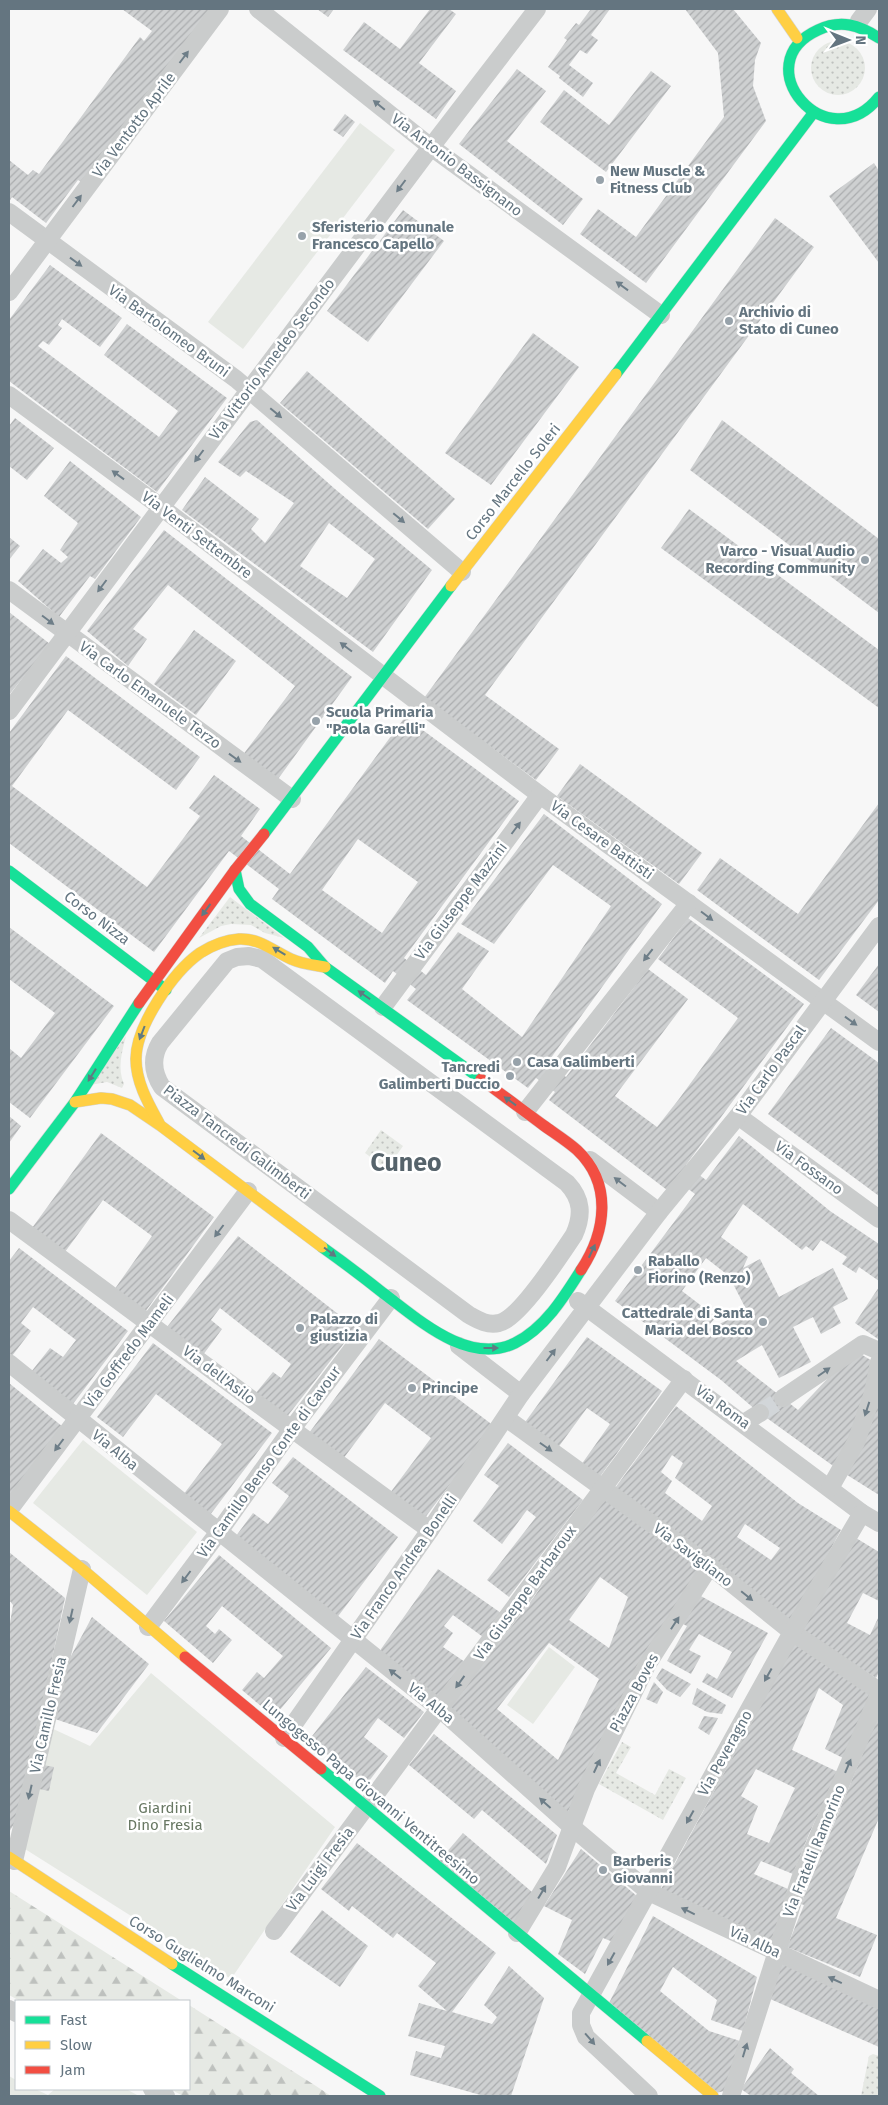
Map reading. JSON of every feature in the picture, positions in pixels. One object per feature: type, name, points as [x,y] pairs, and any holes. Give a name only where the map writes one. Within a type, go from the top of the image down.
[{"type":"street","name":"Via Ventotto Aprile","points":[[9,292],[220,9]]},
{"type":"street","name":"Via Antonio Bassignano","points":[[258,9],[430,146],[661,315]]},
{"type":"street","name":"Via Vittorio Amedeo Secondo","points":[[9,711],[430,146],[537,9]]},
{"type":"street","points":[[776,9],[797,38]]},
{"type":"street","points":[[872,26],[844,17],[829,18],[815,22],[797,38],[791,50],[788,64],[789,78],[794,92],[802,104],[814,112],[829,118],[846,118],[878,105]]},
{"type":"street","name":"Corso Marcello Soleri","points":[[235,870],[292,799],[462,572],[661,315],[814,112]]},
{"type":"street","name":"Via Bartolomeo Bruni","points":[[9,212],[249,390],[462,572]]},
{"type":"street","name":"Via Venti Settembre","points":[[9,395],[161,507],[384,676]]},
{"type":"street","name":"Via Carlo Emanuele Terzo","points":[[9,590],[292,799]]},
{"type":"street","name":"Via Cesare Battisti","points":[[384,676],[540,795],[879,1042]]},
{"type":"street","name":"Via Giuseppe Mazzini","points":[[382,1007],[540,795]]},
{"type":"street","points":[[9,1189],[75,1102],[153,981],[235,870]]},
{"type":"street","name":"Piazza Tancredi Galimberti","points":[[235,870],[239,889],[250,904],[308,947],[325,968],[382,1007],[659,1212]]},
{"type":"street","name":"Corso Nizza","points":[[9,871],[166,990]]},
{"type":"street","points":[[525,1112],[689,903]]},
{"type":"street","name":"Via Carlo Pascal","points":[[659,1212],[738,1116],[879,926]]},
{"type":"street","name":"Piazza Tancredi Galimberti","points":[[160,1126],[143,1094],[137,1073],[137,1048],[142,1030],[166,990],[196,956],[216,945],[238,939],[263,941],[292,959],[325,968]]},
{"type":"street","name":"Piazza Tancredi Galimberti","points":[[249,956],[262,959],[567,1183],[576,1193],[580,1213],[579,1225],[568,1244],[523,1305],[508,1320],[498,1324],[484,1322],[469,1316],[162,1087],[156,1077],[154,1066],[155,1050],[227,961],[237,957],[249,956]]},
{"type":"street","name":"Piazza Tancredi Galimberti","points":[[75,1102],[95,1096],[110,1097],[123,1101],[160,1126],[521,1394]]},
{"type":"street","name":"Via Fossano","points":[[738,1116],[879,1219]]},
{"type":"street","name":"Piazza Tancredi Galimberti","points":[[444,1336],[466,1345],[481,1348],[500,1348],[519,1341],[535,1330],[565,1292],[588,1259],[598,1238],[602,1216],[602,1197],[597,1177],[577,1150]]},
{"type":"street","name":"Via Goffredo Mameli","points":[[9,1511],[248,1192]]},
{"type":"street","points":[[521,1394],[659,1212]]},
{"type":"street","name":"Via dell'Asilo","points":[[9,1220],[150,1323],[291,1430],[430,1530]]},
{"type":"street","name":"Via Roma","points":[[565,1292],[744,1423],[862,1513],[879,1523]]},
{"type":"street","name":"Via Camillo Benso Conte di Cavour","points":[[148,1627],[291,1430],[391,1298]]},
{"type":"street","points":[[783,1398],[863,1344],[879,1351]]},
{"type":"street","points":[[830,1488],[856,1442],[873,1393],[879,1362]]},
{"type":"street","name":"Via Alba","points":[[9,1363],[218,1533],[440,1709],[572,1827],[649,1892],[879,2000]]},
{"type":"street","name":"Via Giuseppe Barbaroux","points":[[367,1808],[602,1487],[684,1379]]},
{"type":"street","name":"Via Franco Andrea Bonelli","points":[[284,1738],[430,1530],[521,1394]]},
{"type":"street","points":[[744,1423],[760,1413]]},
{"type":"street","name":"Via Savigliano","points":[[506,1418],[710,1566],[792,1632],[879,1692]]},
{"type":"street","name":"Lungogesso Papa Giovanni Ventitreesimo","points":[[9,1511],[82,1569],[148,1627],[713,2096]]},
{"type":"street","name":"Via Peveragno","points":[[649,2096],[586,2037],[581,2025],[581,2013],[792,1632],[862,1513]]},
{"type":"street","name":"Piazza Boves","points":[[517,1933],[557,1867],[586,1790],[647,1665],[710,1566]]},
{"type":"street","name":"Via Camillo Fresia","points":[[12,1859],[82,1569]]},
{"type":"street","name":"Via Fratelli Ramorino","points":[[731,2096],[800,1879],[879,1692]]},
{"type":"street","name":"Via Luigi Fresia","points":[[274,1931],[367,1808]]},
{"type":"street","name":"Corso Guglielmo Marconi","points":[[12,1859],[145,1947],[380,2096]]},
{"type":"street","points":[[154,2090],[166,2096]]},
{"type":"green space","points":[[833,41],[843,41],[853,45],[861,53],[865,68],[861,83],[853,91],[843,95],[833,95],[823,91],[815,83],[811,73],[811,63],[815,53],[823,45]]},
{"type":"green space","name":"Sferisterio comunale Francesco Capello","points":[[360,123],[395,150],[243,349],[208,322]]},
{"type":"green space","points":[[230,897],[284,938],[265,933],[251,925],[231,924],[221,926],[199,938]]},
{"type":"green space","points":[[126,1036],[121,1060],[124,1084],[122,1088],[107,1082],[90,1085]]},
{"type":"green space","points":[[381,1130],[403,1146],[387,1169],[365,1153]]},
{"type":"green space","points":[[83,1440],[197,1532],[147,1595],[33,1503]]},
{"type":"green space","points":[[549,1647],[575,1667],[533,1724],[507,1705]]},
{"type":"green space","name":"Giardini Dino Fresia","points":[[151,1673],[335,1827],[231,1979],[25,1849],[49,1727],[90,1746]]},
{"type":"green space","points":[[622,1742],[631,1747],[616,1773],[655,1795],[669,1769],[686,1778],[663,1820],[599,1784]]},
{"type":"green space","points":[[9,1891],[180,2000],[18,2000],[9,1995]]},
{"type":"green space","points":[[190,2006],[331,2096],[183,2096],[172,2090],[190,2090]]},
{"type":"green space","points":[[873,2054],[879,2056],[879,2096],[861,2096],[869,2056]]},
{"type":"green space","points":[[9,2076],[15,2079],[15,2090],[37,2090],[48,2095],[54,2090],[128,2090],[139,2096],[9,2096]]},
{"type":"building","points":[[122,9],[214,9],[84,184],[78,180],[46,223],[12,197],[9,202],[9,160],[28,175],[33,170],[39,174],[140,37],[144,41],[152,31]]},
{"type":"building","points":[[317,9],[334,9],[328,17]]},
{"type":"building","points":[[430,9],[449,9],[456,14],[419,63],[456,91],[436,119],[343,50],[364,22],[400,49]]},
{"type":"building","points":[[591,9],[610,9],[591,35],[598,40],[587,54],[580,50],[569,65],[593,83],[583,97],[548,67],[567,40],[564,38],[576,23],[579,25]]},
{"type":"building","points":[[685,9],[733,9],[761,43],[755,60],[753,86],[766,121],[646,283],[580,234],[598,209],[636,237],[724,117],[718,53]]},
{"type":"building","points":[[517,69],[546,91],[507,141],[583,199],[563,225],[459,144]]},
{"type":"building","points":[[651,71],[671,86],[606,172],[540,122],[564,90],[609,125]]},
{"type":"building","points":[[345,114],[355,122],[343,137],[333,130]]},
{"type":"building","points":[[874,163],[879,171],[879,263],[829,196]]},
{"type":"building","points":[[403,210],[444,241],[368,342],[327,311]]},
{"type":"building","points":[[775,218],[814,247],[485,695],[559,749],[536,780],[424,698]]},
{"type":"building","points":[[50,265],[122,318],[100,347],[62,319],[58,325],[62,328],[49,345],[43,341],[38,346],[159,437],[178,411],[104,355],[127,324],[227,398],[157,492],[9,381],[9,320]]},
{"type":"building","points":[[533,333],[579,367],[491,485],[445,453]]},
{"type":"building","points":[[307,371],[455,499],[428,529],[280,403]]},
{"type":"building","points":[[15,418],[54,448],[27,480],[9,466],[9,426]]},
{"type":"building","points":[[257,420],[335,489],[432,570],[373,652],[182,510],[205,477],[259,519],[251,529],[265,543],[294,503],[246,471],[240,477],[218,462],[250,422]],"holes":[[[329,523],[375,559],[347,598],[300,566]]]},
{"type":"building","points":[[722,420],[879,539],[879,613],[690,470]]},
{"type":"building","points":[[70,461],[141,517],[95,579],[90,576],[59,617],[18,581],[43,549],[61,563],[68,557],[60,550],[78,523],[44,496]]},
{"type":"building","points":[[689,509],[879,650],[879,708],[661,548]]},
{"type":"building","points":[[164,530],[352,677],[273,786],[239,760],[295,686],[168,585],[133,629],[147,639],[128,666],[87,631]]},
{"type":"building","points":[[9,537],[20,546],[9,560]]},
{"type":"building","points":[[9,612],[50,644],[9,695]]},
{"type":"building","points":[[194,630],[236,661],[196,715],[154,684]]},
{"type":"building","points":[[66,656],[200,757],[176,790],[68,710],[12,786],[147,887],[200,816],[189,808],[214,775],[260,809],[241,836],[290,874],[405,717],[519,801],[404,958],[426,975],[458,932],[489,951],[462,989],[522,1037],[611,906],[553,865],[494,944],[461,924],[544,814],[662,904],[548,1062],[566,1077],[648,969],[688,999],[615,1096],[657,1127],[738,1018],[658,959],[688,918],[804,1004],[686,1165],[706,1180],[739,1136],[830,1211],[879,1244],[879,1281],[859,1267],[856,1273],[842,1264],[847,1257],[821,1240],[813,1251],[806,1246],[802,1250],[743,1204],[721,1237],[748,1257],[743,1268],[760,1259],[779,1297],[833,1268],[848,1299],[833,1307],[841,1323],[821,1334],[813,1317],[793,1327],[811,1362],[779,1378],[762,1345],[736,1361],[798,1410],[830,1376],[859,1353],[874,1362],[861,1415],[836,1468],[757,1411],[721,1380],[615,1301],[695,1194],[675,1179],[667,1190],[549,1100],[555,1092],[536,1078],[528,1088],[407,1000],[416,989],[393,971],[385,983],[272,899],[279,889],[229,851],[154,952],[9,843],[9,733]],"holes":[[[358,839],[418,882],[382,933],[322,890]],[[706,1258],[729,1276],[747,1311],[704,1331],[716,1317],[682,1291]]]},
{"type":"building","points":[[580,764],[702,853],[679,884],[557,796]]},
{"type":"building","points":[[879,803],[879,900],[819,980],[697,890],[720,858],[798,914]]},
{"type":"building","points":[[9,927],[114,1006],[30,1118],[9,1102],[9,1048],[21,1058],[55,1013],[9,979]]},
{"type":"building","points":[[879,964],[879,1012],[856,995]]},
{"type":"building","points":[[831,1028],[879,1063],[879,1196],[768,1114]]},
{"type":"building","points":[[9,1116],[21,1126],[9,1143]]},
{"type":"building","points":[[101,1133],[214,1217],[145,1312],[114,1290],[152,1236],[103,1200],[65,1252],[32,1228]]},
{"type":"building","name":"Palazzo di giustizia","points":[[238,1236],[356,1328],[286,1418],[255,1394],[273,1372],[281,1378],[291,1364],[220,1308],[211,1320],[222,1329],[203,1355],[167,1327]]},
{"type":"building","points":[[19,1248],[128,1331],[73,1404],[31,1372],[50,1348],[63,1357],[76,1340],[33,1307],[21,1323],[31,1331],[12,1356],[9,1353],[9,1261]]},
{"type":"building","points":[[879,1287],[879,1337],[878,1339],[855,1323]]},
{"type":"building","points":[[587,1337],[662,1391],[599,1478],[581,1465],[610,1424],[587,1408],[557,1449],[523,1425]]},
{"type":"building","points":[[379,1339],[494,1426],[424,1519],[390,1493],[431,1438],[385,1403],[343,1459],[309,1433]]},
{"type":"building","points":[[153,1343],[272,1433],[210,1515],[183,1495],[222,1444],[156,1394],[123,1437],[97,1417]]},
{"type":"building","points":[[9,1383],[63,1427],[9,1501]]},
{"type":"building","points":[[879,1392],[879,1495],[844,1473]]},
{"type":"building","points":[[676,1406],[798,1503],[841,1530],[791,1622],[615,1488]],"holes":[[[672,1455],[683,1463],[675,1478],[712,1506],[702,1521],[665,1493],[672,1481],[661,1472]],[[745,1524],[780,1548],[771,1560],[737,1537]]]},
{"type":"building","points":[[508,1443],[583,1500],[509,1597],[487,1580],[536,1517],[527,1510],[502,1544],[473,1521],[499,1486],[484,1475]]},
{"type":"building","points":[[293,1457],[398,1537],[336,1619],[233,1540],[253,1513],[268,1524],[289,1496],[272,1483]]},
{"type":"building","points":[[603,1497],[703,1567],[637,1666],[567,1814],[447,1710],[534,1597]],"holes":[[[600,1577],[628,1597],[609,1648],[569,1620]],[[549,1643],[599,1679],[558,1760],[497,1709]]]},
{"type":"building","points":[[856,1538],[879,1552],[879,1601],[863,1593],[847,1623],[870,1635],[879,1616],[879,1672],[876,1678],[800,1630]]},
{"type":"building","points":[[9,1552],[65,1598],[18,1818],[9,1832],[9,1629],[13,1605],[9,1600]]},
{"type":"building","points":[[219,1555],[331,1648],[274,1717],[242,1690],[257,1672],[264,1678],[283,1656],[222,1606],[206,1626],[215,1634],[219,1629],[232,1640],[213,1663],[164,1621]]},
{"type":"building","points":[[438,1569],[501,1613],[483,1637],[453,1615],[444,1626],[453,1633],[443,1647],[465,1662],[435,1701],[381,1655],[381,1649]]},
{"type":"building","points":[[699,1595],[768,1633],[732,1698],[702,1682],[707,1673],[717,1679],[732,1652],[699,1634],[689,1650],[701,1656],[691,1674],[667,1661],[687,1626],[683,1624]]},
{"type":"building","points":[[92,1617],[149,1664],[97,1733],[49,1717],[57,1682]]},
{"type":"building","points":[[795,1642],[872,1693],[845,1759],[825,1749],[843,1705],[819,1688],[792,1750],[838,1772],[809,1834],[793,1874],[761,1861],[754,1874],[788,1889],[771,1942],[660,1891]],"holes":[[[756,1769],[795,1788],[769,1843],[747,1834],[758,1806],[741,1796]]]},
{"type":"building","points":[[366,1667],[424,1712],[404,1738],[378,1718],[364,1737],[388,1756],[366,1785],[309,1740]]},
{"type":"building","points":[[662,1668],[691,1684],[680,1697],[667,1690],[656,1678]]},
{"type":"building","points":[[654,1682],[663,1692],[657,1704],[646,1699]]},
{"type":"building","points":[[697,1688],[726,1705],[722,1714],[707,1712],[692,1704]]},
{"type":"building","points":[[879,1714],[879,1818],[836,1918],[877,1935],[860,1977],[787,1947],[804,1905],[801,1904]]},
{"type":"building","points":[[704,1716],[718,1718],[709,1735],[698,1728]]},
{"type":"building","points":[[434,1734],[557,1835],[546,1864],[482,1810],[474,1819],[409,1765]]},
{"type":"building","points":[[43,1765],[54,1767],[49,1791],[39,1789]]},
{"type":"building","points":[[463,1833],[532,1892],[516,1926],[439,1861]]},
{"type":"building","points":[[357,1843],[496,1953],[452,2012],[492,2024],[497,2017],[484,2005],[509,1966],[544,1998],[511,2096],[484,2096],[410,2075],[416,2051],[441,2058],[445,2046],[408,2036],[419,2003],[447,2011],[418,1986],[436,1963],[397,1933],[393,1938],[352,1906],[349,1911],[321,1889]]},
{"type":"building","points":[[581,1849],[638,1897],[613,1942],[603,1938],[585,1974],[558,1954],[572,1920],[544,1906]]},
{"type":"building","points":[[322,1910],[368,1946],[340,1987],[290,1952]]},
{"type":"building","points":[[653,1916],[757,1977],[743,2031],[711,2020],[717,2000],[673,1967],[660,1991],[709,2031],[740,2041],[728,2090],[716,2093],[609,2003]]},
{"type":"building","points":[[780,1962],[879,2005],[879,2047],[768,1998]]},
{"type":"building","points":[[770,2048],[794,2069],[791,2073],[819,2096],[751,2096],[741,2089]]},
{"type":"tunnel","points":[[760,1413],[783,1398]]},
{"type":"traffic: fast","points":[[879,38],[850,25],[842,24],[826,27],[818,30],[797,45],[789,64],[791,83],[801,101],[817,113],[837,119],[858,114],[879,97]]},
{"type":"traffic: fast","points":[[616,374],[814,112]]},
{"type":"traffic: fast","points":[[264,834],[451,586]]},
{"type":"traffic: fast","points":[[235,870],[239,889],[250,904],[308,947],[325,967],[481,1079]]},
{"type":"traffic: fast","points":[[9,871],[166,990]]},
{"type":"traffic: fast","points":[[9,1189],[75,1102],[139,1003]]},
{"type":"traffic: fast","points":[[322,1247],[428,1326],[444,1336],[479,1349],[497,1349],[526,1337],[553,1311],[581,1270]]},
{"type":"traffic: fast","points":[[321,1769],[647,2041]]},
{"type":"traffic: fast","points":[[172,1964],[380,2096]]},
{"type":"traffic: slow","points":[[777,9],[797,38]]},
{"type":"traffic: slow","points":[[451,586],[616,374]]},
{"type":"traffic: slow","points":[[159,1123],[140,1084],[136,1059],[138,1046],[142,1031],[158,1001],[168,986],[189,962],[200,953],[218,944],[247,939],[260,943],[295,961],[325,967]]},
{"type":"traffic: slow","points":[[75,1102],[101,1098],[112,1099],[130,1105],[161,1126],[322,1247]]},
{"type":"traffic: slow","points":[[9,1511],[82,1569],[185,1657]]},
{"type":"traffic: slow","points":[[9,1857],[172,1964]]},
{"type":"traffic: slow","points":[[647,2041],[713,2096]]},
{"type":"traffic: jam","points":[[139,1003],[235,870],[264,834]]},
{"type":"traffic: jam","points":[[481,1079],[577,1150],[589,1163],[601,1193],[602,1208],[596,1240],[581,1270]]},
{"type":"traffic: jam","points":[[185,1657],[321,1769]]},
{"type":"place","name":"New Muscle & Fitness Club","points":[[600,180]]},
{"type":"place","name":"Sferisterio comunale Francesco Capello","points":[[302,236]]},
{"type":"place","name":"Archivio di Stato di Cuneo","points":[[729,321]]},
{"type":"place","name":"Varco - Visual Audio Recording Community","points":[[865,560]]},
{"type":"place","name":"Scuola Primaria \"Paola Garelli\"","points":[[316,721]]},
{"type":"place","name":"Casa Galimberti","points":[[517,1062]]},
{"type":"place","name":"Tancredi Galimberti Duccio","points":[[510,1076]]},
{"type":"place","name":"Raballo Fiorino (Renzo)","points":[[638,1270]]},
{"type":"place","name":"Cattedrale di Santa Maria del Bosco","points":[[763,1322]]},
{"type":"place","name":"Palazzo di giustizia","points":[[300,1328]]},
{"type":"place","name":"Principe","points":[[412,1388]]},
{"type":"place","name":"Barberis Giovanni","points":[[603,1870]]},
{"type":"district","name":"Cuneo","points":[[406,1162]]}]
